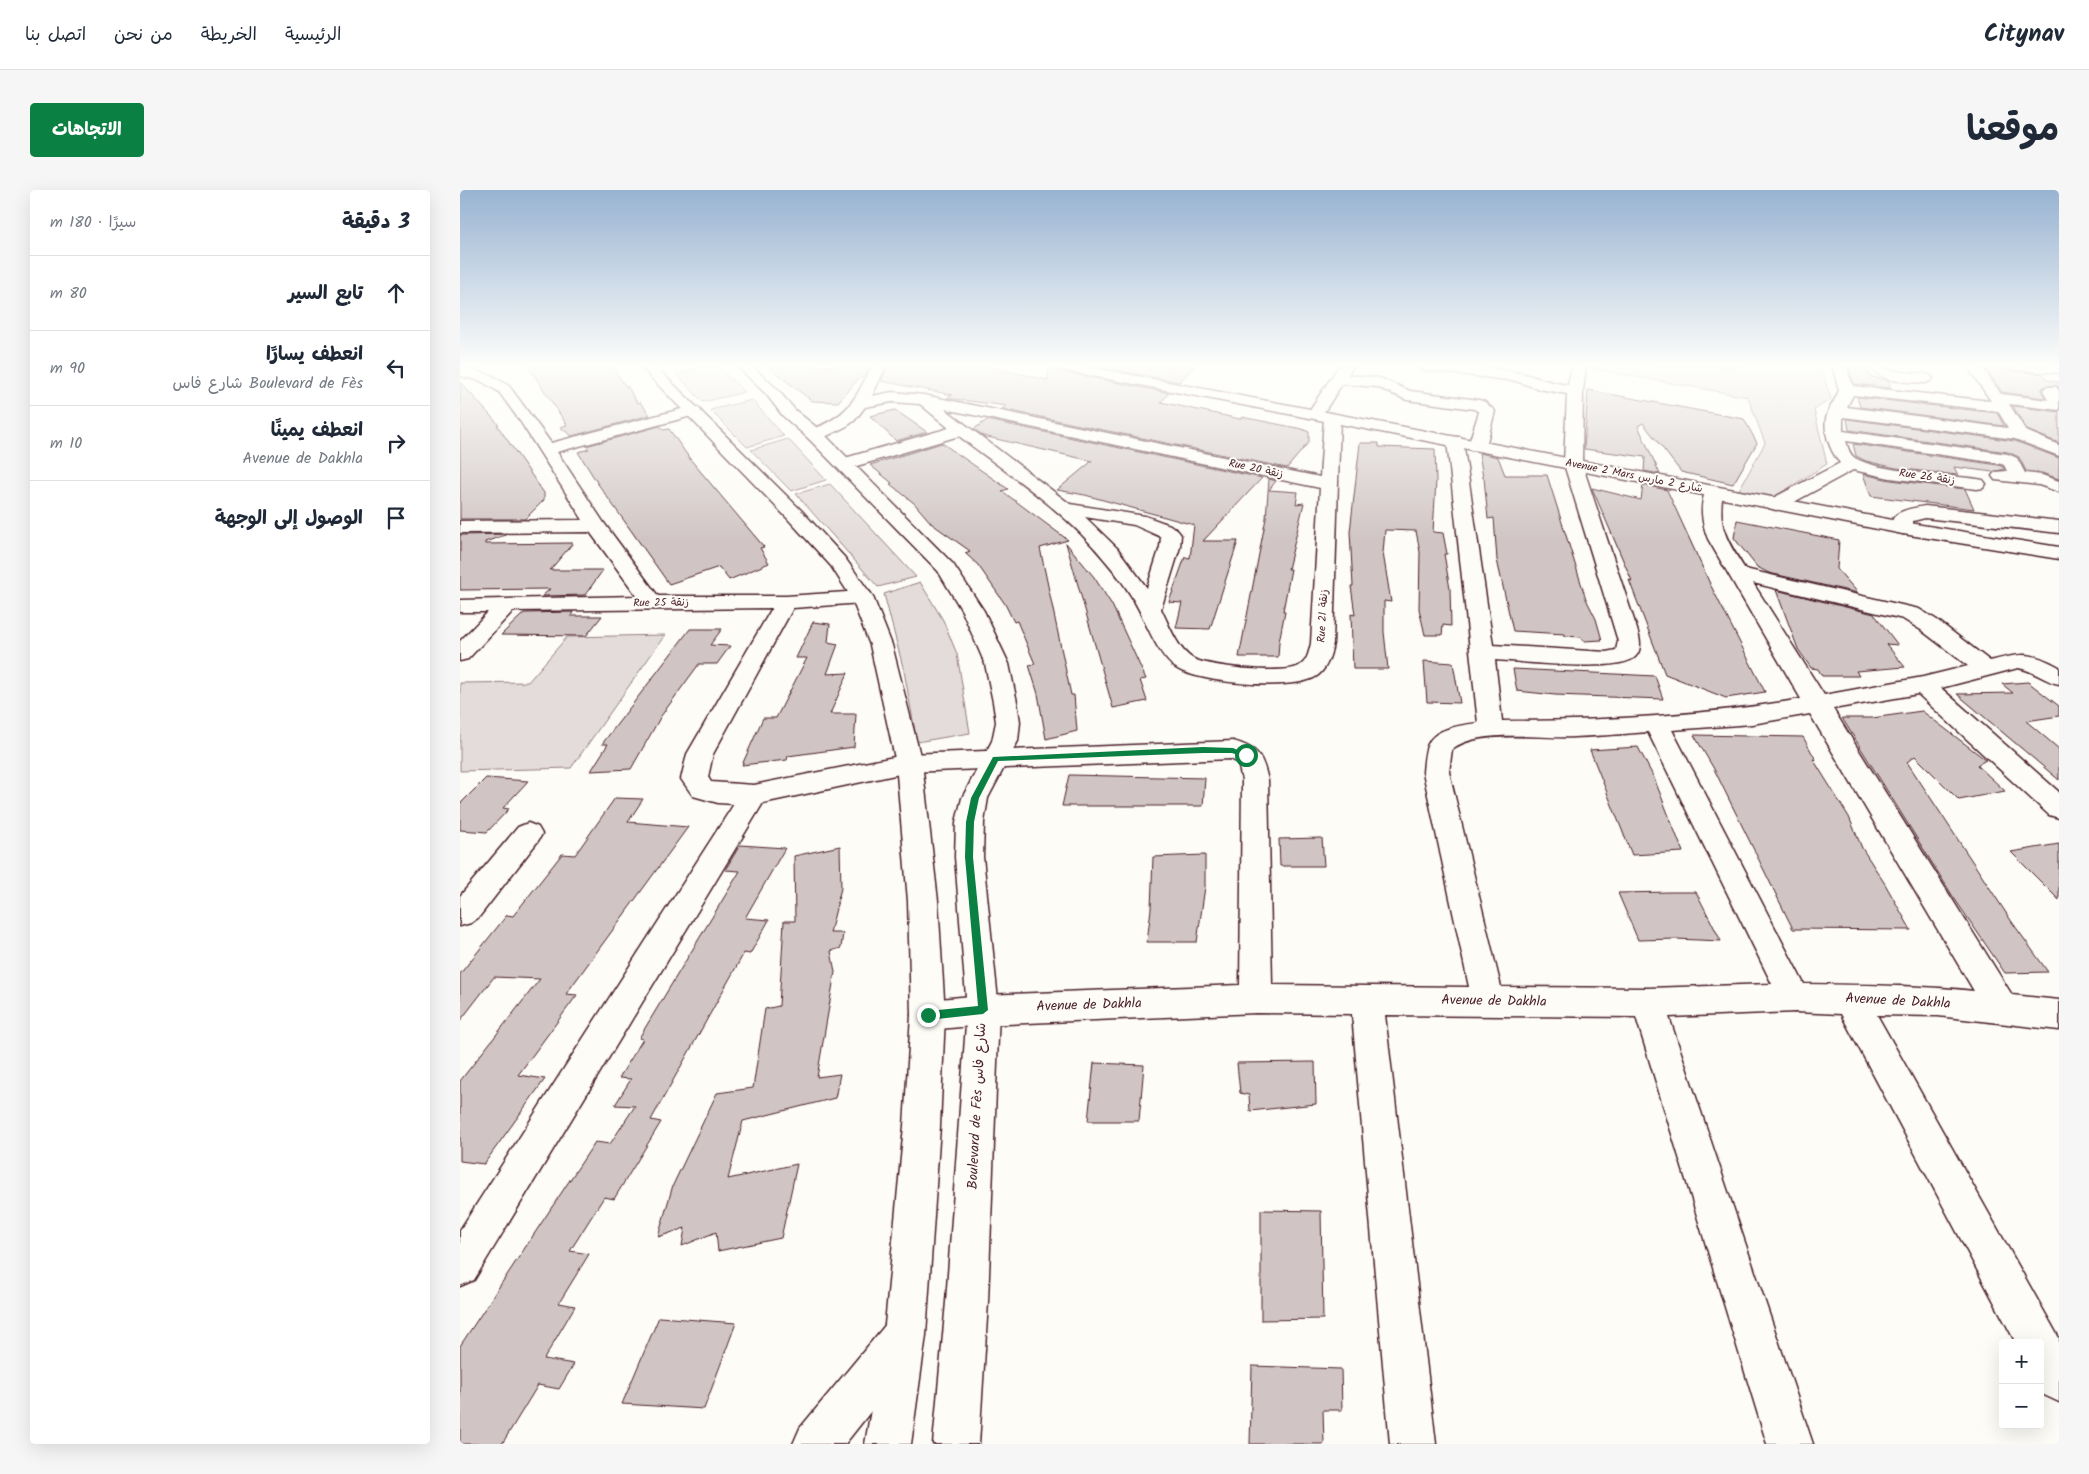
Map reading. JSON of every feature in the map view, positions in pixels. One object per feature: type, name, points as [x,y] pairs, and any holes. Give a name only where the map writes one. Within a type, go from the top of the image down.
[{"type":"street","points":[[530,425],[596,526],[652,602]]},
{"type":"street","points":[[546,450],[643,425]]},
{"type":"street","points":[[707,425],[838,562],[862,597],[881,646],[909,763],[923,901],[928,1015],[922,1126],[905,1335],[888,1444]]},
{"type":"street","name":"Boulevard de Fès شارع فاس","points":[[803,425],[946,568],[973,612],[997,664],[1007,715],[1008,722],[1005,741],[975,798],[970,822],[969,857],[983,1010],[967,1302],[956,1444]]},
{"type":"street","points":[[815,435],[838,425]]},
{"type":"street","points":[[953,425],[994,453],[1066,509],[1121,567],[1150,610]]},
{"type":"street","name":"Rue 20 زنقة","points":[[1042,425],[1328,484]]},
{"type":"street","name":"Rue 21 زنقة","points":[[1150,610],[1176,654],[1184,663],[1196,669],[1224,675],[1290,676],[1304,673],[1314,666],[1319,658],[1322,643],[1328,484],[1325,425]]},
{"type":"street","name":"Avenue 2 Mars شارع 2 مارس","points":[[1367,425],[1903,528],[2006,546],[2059,552]]},
{"type":"street","points":[[1477,446],[1484,425]]},
{"type":"street","points":[[1483,652],[1606,659],[1620,657],[1627,653],[1629,641],[1624,623],[1573,464],[1574,425]]},
{"type":"street","points":[[1776,504],[1852,464],[1843,457],[1835,425]]},
{"type":"street","points":[[1972,425],[2017,429],[2041,427]]},
{"type":"street","points":[[2014,425],[2017,429],[2059,451]]},
{"type":"street","points":[[844,464],[960,430]]},
{"type":"street","points":[[1836,435],[1997,457],[2009,460],[2016,472]]},
{"type":"street","points":[[1454,442],[1470,572],[1483,652],[1491,729]]},
{"type":"street","name":"Rue 26 زنقة","points":[[1852,464],[1877,470],[1976,484]]},
{"type":"street","points":[[2006,546],[1976,484],[1978,475],[2016,472],[2059,487]]},
{"type":"street","points":[[1714,492],[1710,513],[1711,527],[1737,574],[2002,1008]]},
{"type":"street","points":[[1066,509],[1136,520],[1168,530],[1171,535],[1170,547],[1150,610]]},
{"type":"street","points":[[1903,528],[1903,518],[1907,515],[1925,512],[2059,528]]},
{"type":"street","points":[[460,527],[596,526]]},
{"type":"street","points":[[1737,574],[1911,614],[1929,625],[1985,668]]},
{"type":"street","name":"Rue 25 زنقة","points":[[460,606],[652,602],[786,602],[862,597]]},
{"type":"street","points":[[786,602],[700,754],[694,779],[702,789],[718,793],[754,795],[909,763],[1233,750],[1246,755],[1251,763],[1255,780],[1256,999]]},
{"type":"street","points":[[460,654],[505,606]]},
{"type":"street","points":[[1488,1000],[1436,772],[1440,745],[1445,741],[1465,732],[1491,729],[1574,729],[1752,716],[1923,684],[2010,662],[2029,661],[2059,677]]},
{"type":"street","points":[[1923,684],[2059,808]]},
{"type":"street","points":[[1656,723],[1795,998]]},
{"type":"street","points":[[460,1266],[754,795]]},
{"type":"street","points":[[460,914],[468,908],[528,834]]},
{"type":"street","points":[[1850,998],[2036,1339]]},
{"type":"street","name":"Avenue de Dakhla","points":[[928,1015],[983,1010],[1256,999],[1648,1003],[1850,998],[1938,1002],[2002,1008],[2057,1017]]},
{"type":"street","points":[[1367,999],[1412,1444]]},
{"type":"street","points":[[1648,1003],[1790,1444]]},
{"type":"street","points":[[816,1444],[905,1335]]},
{"type":"street","points":[[2044,1353],[2059,1380]]},
{"type":"shaded area","points":[[725,425],[774,425],[784,436],[747,447]]},
{"type":"shaded area","points":[[1758,425],[1817,425],[1827,464],[1774,497],[1739,490],[1765,443]]},
{"type":"shaded area","points":[[788,439],[826,480],[791,491],[751,450]]},
{"type":"shaded area","points":[[830,484],[916,577],[878,587],[796,494]]},
{"type":"shaded area","points":[[920,582],[943,620],[957,654],[970,733],[917,742],[904,671],[884,594]]},
{"type":"shaded area","points":[[665,635],[571,768],[460,771],[460,683],[528,682],[567,637]]},
{"type":"building","points":[[460,425],[499,425],[497,425],[544,493],[544,500],[525,519],[460,519]]},
{"type":"building","points":[[567,425],[615,425],[572,436],[560,427]]},
{"type":"building","points":[[879,425],[916,425],[927,432],[896,441]]},
{"type":"building","points":[[980,425],[1008,425],[1262,478],[1203,541],[1238,541],[1210,629],[1176,628],[1182,603],[1169,602],[1185,557],[1190,558],[1194,525],[1085,495],[1057,490],[1092,461],[983,436],[974,429]]},
{"type":"building","points":[[1077,425],[1280,425],[1309,432],[1309,442],[1287,468]]},
{"type":"building","points":[[1586,425],[1640,425],[1638,426],[1660,474],[1644,471],[1645,457],[1584,449]]},
{"type":"building","points":[[1644,425],[1747,425],[1757,443],[1733,484],[1681,472]]},
{"type":"building","points":[[1848,425],[1889,425],[2015,441],[2059,458],[2059,479],[2042,473],[2026,471],[2019,457],[2008,452],[1849,430]]},
{"type":"building","points":[[2024,425],[2059,425],[2059,443],[2027,430]]},
{"type":"building","points":[[660,426],[663,430],[669,429],[690,459],[764,547],[760,548],[769,563],[729,580],[719,567],[669,584],[598,484],[578,452],[589,449],[586,446]]},
{"type":"building","points":[[942,443],[1008,489],[1002,491],[1068,540],[1040,548],[1071,695],[1074,695],[1077,731],[1046,739],[1038,694],[1029,665],[1035,664],[1017,621],[1014,622],[1005,604],[978,565],[965,553],[970,551],[932,524],[914,503],[870,465]]},
{"type":"building","points":[[1360,443],[1379,443],[1379,447],[1435,449],[1436,481],[1433,532],[1443,533],[1447,554],[1444,554],[1450,589],[1451,626],[1443,625],[1442,635],[1425,635],[1419,609],[1420,552],[1416,531],[1385,530],[1383,553],[1391,602],[1384,601],[1384,632],[1388,669],[1353,669],[1351,614],[1355,615],[1351,586],[1353,586],[1350,532]]},
{"type":"building","points":[[1853,444],[1998,465],[2004,469],[1993,472],[1954,467],[1958,475],[1896,468],[1866,461],[1856,456]]},
{"type":"building","points":[[1479,453],[1498,457],[1505,475],[1547,475],[1586,599],[1596,619],[1602,640],[1584,641],[1581,637],[1565,636],[1565,634],[1513,631],[1497,560],[1494,518],[1488,519],[1484,478]]},
{"type":"building","points":[[1863,474],[1890,480],[1965,489],[1974,509],[1871,496]]},
{"type":"building","points":[[1269,479],[1276,481],[1269,490],[1298,492],[1296,504],[1304,503],[1288,569],[1291,569],[1283,611],[1285,611],[1278,657],[1239,657],[1266,518]]},
{"type":"building","points":[[1643,485],[1667,490],[1711,586],[1765,692],[1726,698],[1665,674],[1629,580],[1632,581],[1592,488],[1641,500]]},
{"type":"building","points":[[1737,520],[1839,540],[1837,569],[1858,593],[1769,573],[1757,567],[1734,538]]},
{"type":"building","points":[[508,534],[485,542],[485,544],[573,543],[550,570],[603,570],[585,595],[542,596],[550,589],[460,590],[460,535]]},
{"type":"building","points":[[1066,543],[1094,577],[1112,605],[1146,679],[1140,680],[1147,701],[1113,708]]},
{"type":"building","points":[[1776,590],[1874,614],[1898,645],[1886,644],[1905,667],[1856,671],[1859,676],[1822,676],[1818,669],[1811,668],[1798,649]]},
{"type":"building","points":[[573,612],[571,616],[602,616],[586,636],[501,635],[524,613]]},
{"type":"building","points":[[813,622],[830,624],[828,642],[838,644],[827,674],[848,673],[830,714],[856,714],[854,747],[788,756],[787,760],[742,765],[763,718],[776,718],[807,658],[796,658]]},
{"type":"building","points":[[690,629],[722,629],[710,645],[730,646],[717,664],[699,664],[661,716],[631,769],[591,771],[608,744],[602,744]]},
{"type":"building","points":[[1424,661],[1453,663],[1460,703],[1427,702]]},
{"type":"building","points":[[1513,669],[1655,676],[1663,699],[1555,695],[1517,691]]},
{"type":"building","points":[[2028,682],[2059,706],[2059,716],[2026,721],[2059,749],[2059,780],[1957,694],[2013,693],[2002,684]]},
{"type":"building","points":[[1922,711],[1986,760],[1977,765],[2005,791],[1959,800],[1915,756],[1907,762],[2012,922],[2048,972],[2005,973],[1952,895],[1842,718],[1872,718]]},
{"type":"building","points":[[1694,735],[1803,737],[1816,760],[1813,759],[1849,817],[1862,848],[1911,930],[1793,929],[1714,769]]},
{"type":"building","points":[[1638,747],[1654,778],[1683,852],[1632,855],[1590,750]]},
{"type":"building","points":[[1069,775],[1205,778],[1203,806],[1062,806]]},
{"type":"building","points":[[486,778],[528,781],[503,808],[509,809],[487,832],[460,830],[460,804]]},
{"type":"building","points":[[615,798],[643,799],[628,822],[688,827],[566,994],[577,995],[518,1075],[545,1079],[484,1164],[460,1161],[460,1081],[540,979],[494,977],[460,1021],[460,974],[507,915],[513,916],[562,854],[575,855]]},
{"type":"building","points":[[1322,838],[1324,866],[1280,866],[1279,839]]},
{"type":"building","points":[[2059,844],[2059,900],[2011,852]]},
{"type":"building","points":[[740,845],[785,848],[745,918],[769,920],[750,954],[744,953],[651,1120],[661,1122],[614,1199],[604,1197],[570,1251],[589,1254],[559,1303],[575,1306],[544,1359],[574,1364],[559,1389],[538,1385],[502,1444],[460,1444],[460,1346],[595,1142],[610,1144],[635,1106],[615,1105],[631,1079],[619,1078],[643,1039],[639,1038],[740,871],[725,870]]},
{"type":"building","points":[[840,846],[841,888],[830,933],[843,933],[841,948],[831,951],[835,972],[817,1077],[840,1074],[835,1098],[743,1121],[728,1179],[797,1164],[781,1238],[718,1251],[716,1232],[682,1246],[685,1228],[658,1237],[673,1185],[717,1093],[753,1088],[765,1009],[779,1006],[784,921],[795,921],[794,856]]},
{"type":"building","points":[[1205,855],[1205,887],[1197,942],[1147,942],[1151,909],[1153,857]]},
{"type":"building","points":[[1696,892],[1721,941],[1638,940],[1618,893]]},
{"type":"building","points":[[1315,1062],[1316,1104],[1250,1111],[1249,1095],[1240,1093],[1237,1063]]},
{"type":"building","points":[[1094,1063],[1144,1065],[1139,1121],[1088,1121]]},
{"type":"building","points":[[1261,1210],[1321,1211],[1323,1319],[1261,1320]]},
{"type":"building","points":[[659,1317],[736,1323],[704,1409],[622,1404]]},
{"type":"building","points":[[1252,1366],[1341,1369],[1342,1410],[1323,1410],[1324,1444],[1250,1444]]},
{"type":"route","points":[[928,1015],[983,1010],[969,857],[970,822],[975,798],[996,759],[1203,750],[1233,750],[1246,755]]}]
